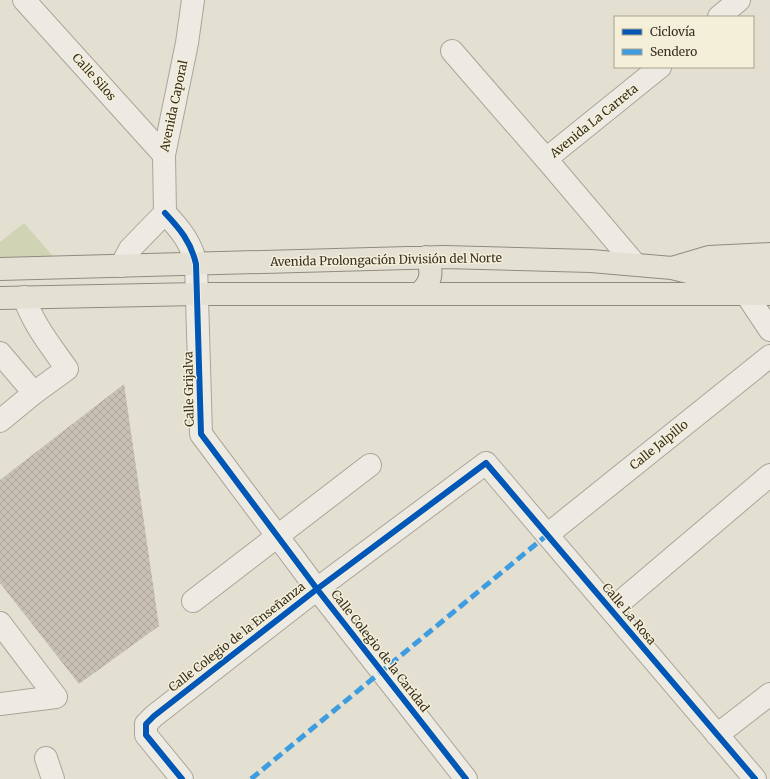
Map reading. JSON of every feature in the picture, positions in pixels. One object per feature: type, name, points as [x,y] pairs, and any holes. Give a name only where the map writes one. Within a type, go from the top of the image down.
[{"type":"main road","name":"Avenida Prolongación División del Norte","points":[[0,269],[435,257],[635,264],[672,268],[709,256],[770,254]]},
{"type":"main road","points":[[418,294],[427,286],[431,275],[429,263],[435,257]]},
{"type":"main road","points":[[435,257],[436,268],[434,275],[436,288],[441,294]]},
{"type":"main road","points":[[107,295],[100,289],[97,280],[100,272],[114,266]]},
{"type":"main road","points":[[68,296],[76,290],[79,280],[74,270],[70,267]]},
{"type":"main road","points":[[672,268],[709,277],[770,275]]},
{"type":"main road","points":[[0,298],[198,294],[770,294]]},
{"type":"street","name":"Calle Silos","points":[[24,0],[164,155]]},
{"type":"street","name":"Avenida Caporal","points":[[165,213],[164,155],[187,43],[193,0]]},
{"type":"street","points":[[720,16],[739,0]]},
{"type":"street","name":"Avenida La Carreta","points":[[452,51],[635,264]]},
{"type":"street","name":"Avenida La Carreta","points":[[546,159],[659,68]]},
{"type":"street","points":[[114,266],[165,213],[176,225],[193,249],[196,264]]},
{"type":"street","name":"Calle Grijalva","points":[[196,264],[201,434],[278,536]]},
{"type":"street","points":[[746,294],[770,330]]},
{"type":"street","points":[[0,421],[34,393],[67,369],[41,332],[28,310],[24,297]]},
{"type":"street","points":[[0,353],[34,393]]},
{"type":"street","name":"Calle Jalpillo","points":[[547,534],[770,356]]},
{"type":"street","name":"Calle La Rosa","points":[[486,462],[755,779]]},
{"type":"street","name":"Calle Colegio de la Enseñanza","points":[[182,779],[146,735],[146,724],[154,716],[317,589],[486,462]]},
{"type":"street","points":[[193,600],[370,465]]},
{"type":"street","points":[[611,610],[770,476]]},
{"type":"street","name":"Calle Colegio de la Caridad","points":[[278,536],[317,589],[466,779]]},
{"type":"street","points":[[0,623],[56,697],[0,704]]},
{"type":"street","points":[[717,735],[770,694]]},
{"type":"street","points":[[46,758],[53,779]]},
{"type":"green space","points":[[24,223],[57,261],[0,260],[0,242]]},
{"type":"building","points":[[124,384],[159,626],[79,684],[0,583],[0,480]]},
{"type":"marked path","points":[[251,779],[547,535]]},
{"type":"cycle path","points":[[165,213],[188,242],[196,264],[201,434],[317,589],[466,779]]},
{"type":"cycle path","points":[[182,779],[146,735],[146,724],[154,716],[317,589],[486,463],[755,779]]}]
